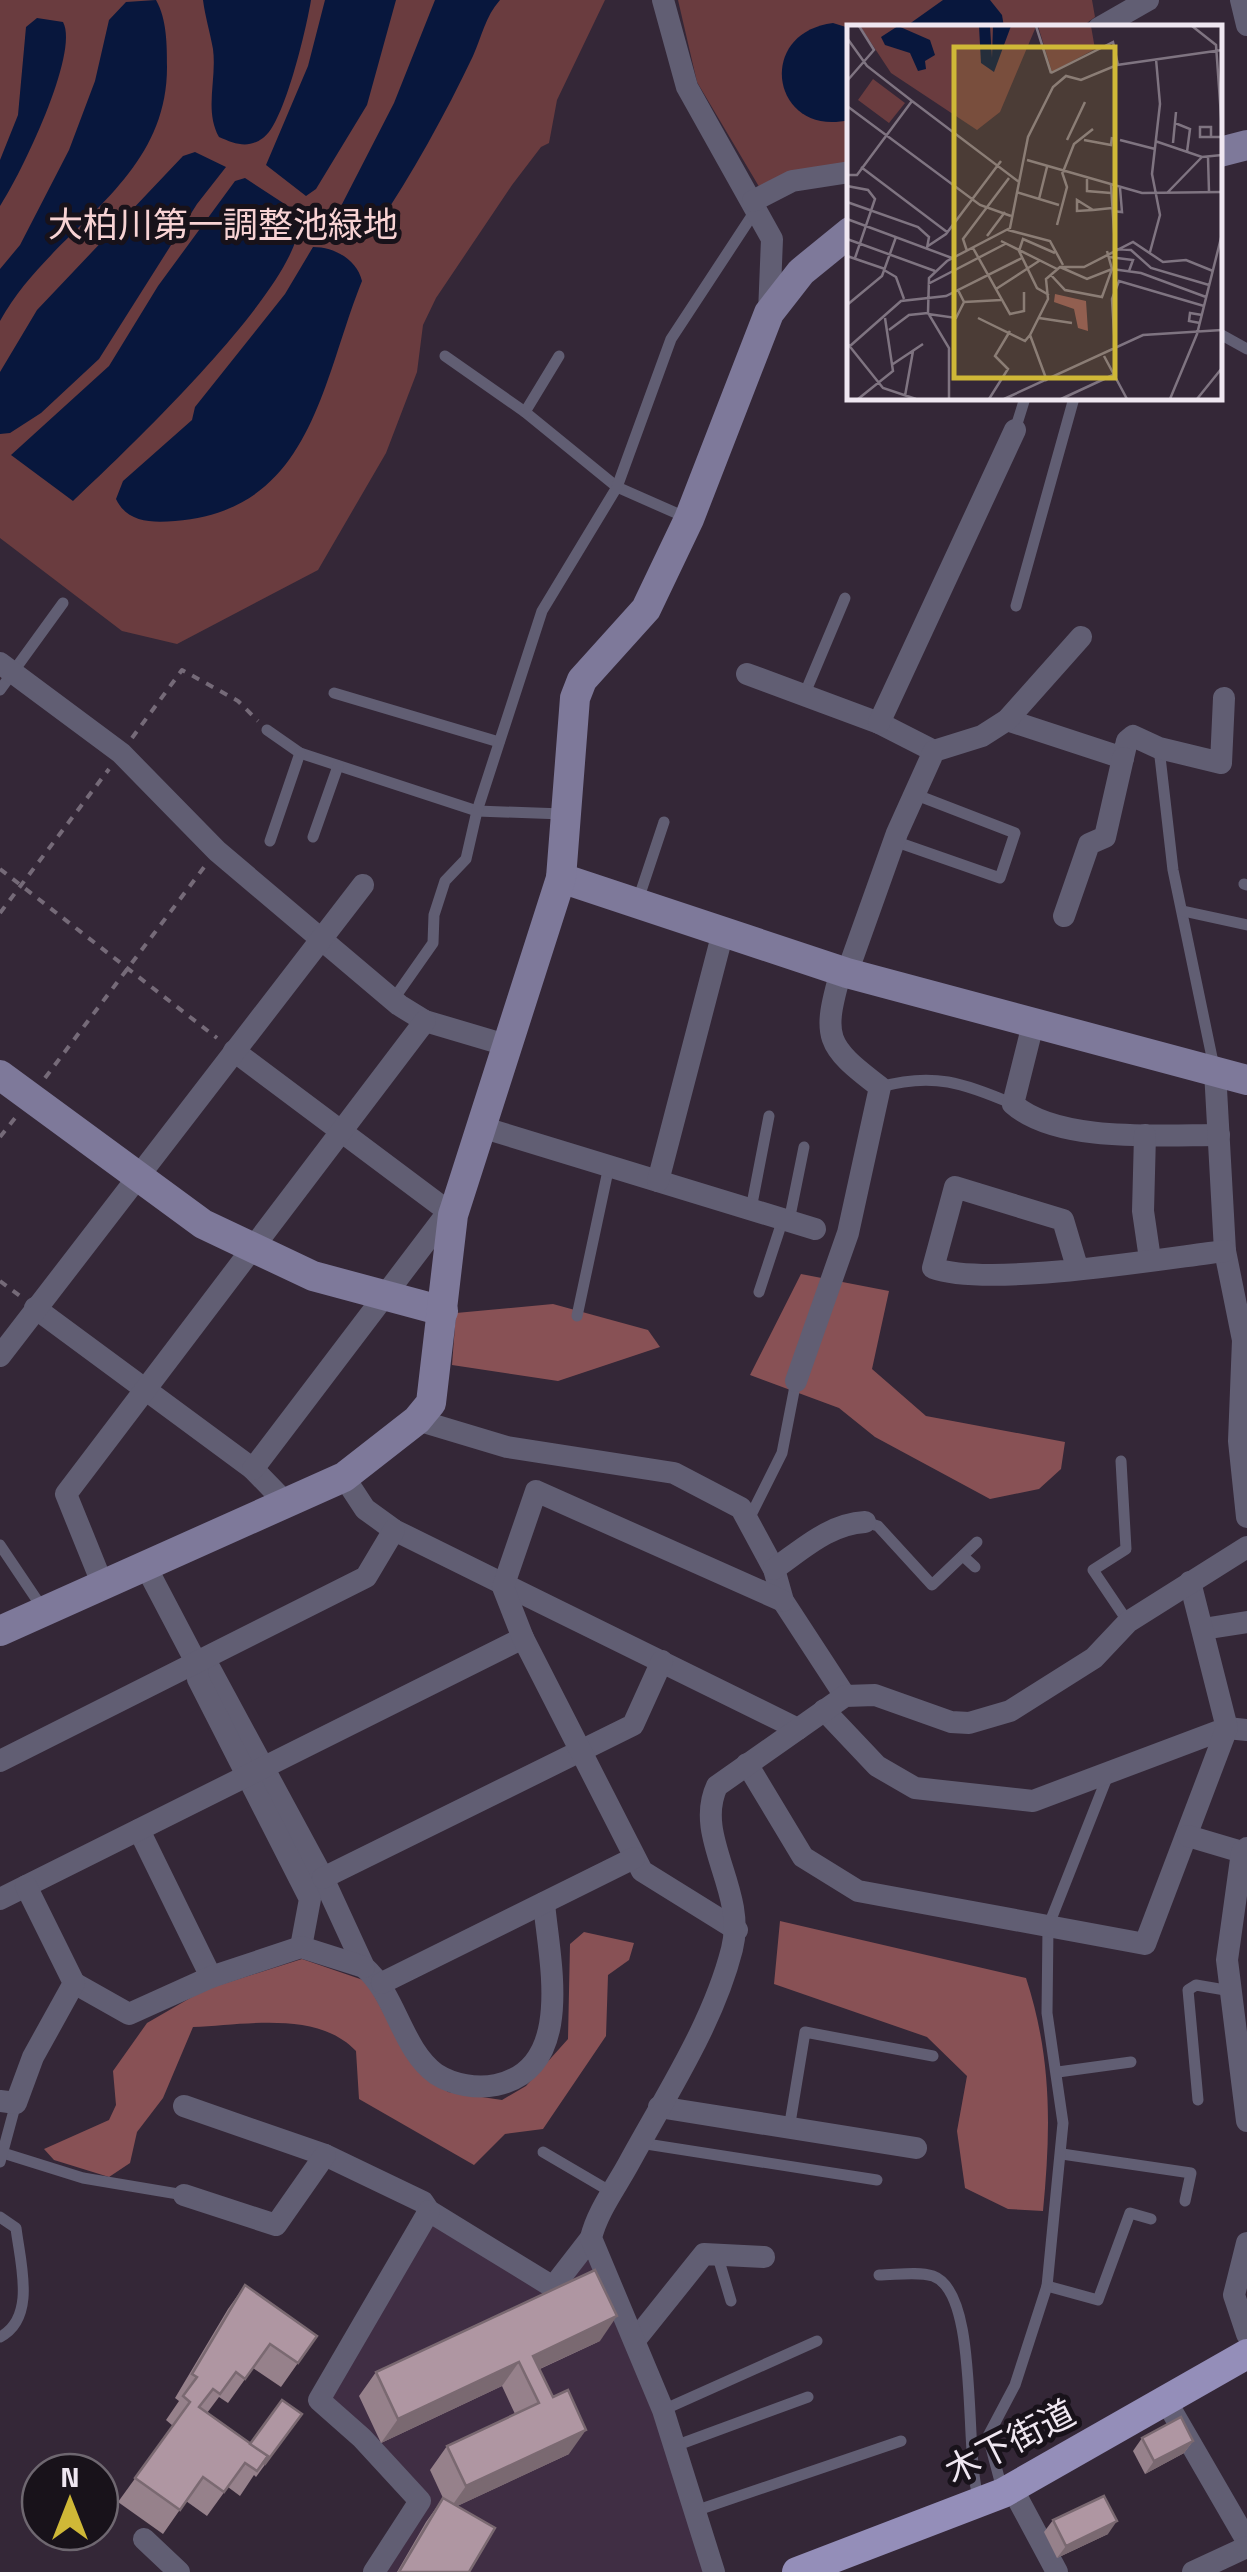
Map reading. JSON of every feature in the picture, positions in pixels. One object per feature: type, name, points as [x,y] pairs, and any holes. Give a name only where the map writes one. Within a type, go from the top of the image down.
[{"type":"main road","name":"木下街道","points":[[797,2572],[830,2567],[998,2495],[1166,2401],[1247,2350]]},
{"type":"street","points":[[663,0],[687,87],[772,239],[769,312]]},
{"type":"street","points":[[1104,25],[1148,0]]},
{"type":"street","points":[[1240,0],[1247,25]]},
{"type":"street","points":[[1222,151],[1247,145]]},
{"type":"street","points":[[755,204],[792,181],[847,172]]},
{"type":"street","points":[[0,1631],[144,1563],[344,1477],[417,1420],[436,1390],[451,1213],[561,878],[575,698],[582,680],[646,609],[689,519],[769,312],[801,272],[847,234]]},
{"type":"street","points":[[879,723],[1015,430]]},
{"type":"street","points":[[796,1382],[848,1233],[880,1087],[841,1057],[826,1021],[894,841],[934,752],[982,736],[1007,720],[1081,637]]},
{"type":"street","points":[[747,674],[879,723],[934,752]]},
{"type":"street","points":[[4,675],[121,753],[217,851],[393,1000],[426,1021],[506,1045]]},
{"type":"street","points":[[1064,916],[1089,844],[1105,837],[1126,741],[1133,736],[1158,748],[1221,763],[1224,698]]},
{"type":"street","points":[[1007,720],[1123,758]]},
{"type":"street","points":[[561,878],[844,972],[1247,1080]]},
{"type":"street","points":[[0,1356],[363,885]]},
{"type":"street","points":[[658,1181],[723,932]]},
{"type":"street","points":[[102,1583],[66,1494],[426,1021]]},
{"type":"street","points":[[1034,1024],[1013,1104],[1029,1118],[1081,1134],[1106,1130],[1219,1134]]},
{"type":"street","points":[[234,1051],[451,1213]]},
{"type":"street","points":[[1215,1071],[1219,1134],[1245,1340],[1243,1442],[1247,1517]]},
{"type":"street","points":[[0,1075],[136,1178],[203,1224],[251,1250],[313,1276],[444,1311]]},
{"type":"street","points":[[480,1128],[816,1229]]},
{"type":"street","points":[[1145,1134],[1143,1211],[1150,1260]]},
{"type":"street","points":[[1078,1267],[1063,1220],[955,1187],[934,1268],[956,1276],[1078,1267],[1150,1260],[1234,1267]]},
{"type":"street","points":[[253,1470],[451,1213]]},
{"type":"street","points":[[36,1308],[253,1470],[287,1504]]},
{"type":"street","points":[[417,1420],[507,1447],[674,1473],[741,1508],[774,1570],[783,1600],[845,1696]]},
{"type":"street","points":[[344,1477],[364,1509],[394,1530],[502,1587],[798,1729]]},
{"type":"street","points":[[737,1930],[642,1871],[523,1638],[502,1587],[536,1491],[783,1600]]},
{"type":"street","points":[[774,1570],[844,1523],[865,1522]]},
{"type":"street","points":[[0,1760],[366,1577],[394,1530]]},
{"type":"street","points":[[184,2106],[325,2155],[423,2202],[430,2211],[553,2287],[591,2238],[710,2012],[737,1930],[733,1891],[710,1827],[710,1802],[717,1786],[845,1696],[875,1695],[951,1722],[968,1723],[1010,1711],[1043,1694],[1094,1658],[1128,1622],[1247,1547]]},
{"type":"street","points":[[144,1563],[198,1664],[210,1669],[310,1898],[301,1948]]},
{"type":"street","points":[[1215,1566],[1247,1571]]},
{"type":"street","points":[[748,1764],[803,1856],[858,1891],[1145,1944],[1237,1729],[1190,1582]]},
{"type":"street","points":[[1203,1629],[1247,1622]]},
{"type":"street","points":[[0,1900],[523,1638]]},
{"type":"street","points":[[323,1878],[633,1725],[662,1661]]},
{"type":"street","points":[[824,1710],[878,1766],[915,1788],[1033,1801],[1237,1729]]},
{"type":"street","points":[[257,1772],[323,1878],[364,1966],[382,1983],[417,2054],[436,2074],[476,2087],[516,2078],[543,2049],[553,2008],[544,1903]]},
{"type":"street","points":[[139,1830],[211,1977]]},
{"type":"street","points":[[1188,1836],[1245,1850],[1226,1960],[1247,2121]]},
{"type":"street","points":[[382,1983],[634,1858]]},
{"type":"street","points":[[26,1886],[74,1984],[129,2014],[211,1977],[301,1948],[364,1966]]},
{"type":"street","points":[[8,2102],[74,1984]]},
{"type":"street","points":[[659,2107],[916,2148]]},
{"type":"street","points":[[184,2195],[276,2226],[325,2155]]},
{"type":"street","points":[[374,2572],[420,2500],[362,2438],[319,2400],[430,2211]]},
{"type":"street","points":[[591,2238],[663,2410],[714,2572]]},
{"type":"street","points":[[1247,2244],[1234,2295],[1247,2350]]},
{"type":"street","points":[[636,2339],[704,2254],[764,2257]]},
{"type":"street","points":[[1166,2401],[1247,2544],[1193,2572]]},
{"type":"street","points":[[998,2495],[1057,2572]]},
{"type":"street","points":[[144,2539],[179,2572]]},
{"type":"lane","points":[[393,1000],[433,943],[434,915],[445,881],[466,860],[478,810],[542,611],[617,487],[670,340],[755,204]]},
{"type":"lane","points":[[1222,335],[1247,348]]},
{"type":"lane","points":[[445,356],[526,412],[617,487],[689,519]]},
{"type":"lane","points":[[526,412],[559,356]]},
{"type":"lane","points":[[1015,430],[1023,400]]},
{"type":"lane","points":[[1016,606],[1073,400]]},
{"type":"lane","points":[[805,694],[845,598]]},
{"type":"lane","points":[[4,675],[63,603]]},
{"type":"lane","points":[[334,693],[499,742]]},
{"type":"lane","points":[[268,730],[300,753],[478,810],[564,814]]},
{"type":"lane","points":[[1158,748],[1173,870],[1215,1071]]},
{"type":"lane","points":[[270,841],[300,753]]},
{"type":"lane","points":[[312,837],[338,766]]},
{"type":"lane","points":[[894,841],[1000,878],[1015,833],[914,794]]},
{"type":"lane","points":[[637,903],[664,822]]},
{"type":"lane","points":[[1183,911],[1247,925]]},
{"type":"lane","points":[[880,1087],[917,1076],[970,1086],[1013,1104]]},
{"type":"lane","points":[[750,1209],[769,1116]]},
{"type":"lane","points":[[759,1292],[786,1220],[804,1147]]},
{"type":"lane","points":[[577,1316],[610,1166]]},
{"type":"lane","points":[[749,1519],[782,1453],[796,1382]]},
{"type":"lane","points":[[1121,1462],[1126,1549],[1093,1570],[1128,1622]]},
{"type":"lane","points":[[865,1522],[878,1526],[932,1585],[978,1542]]},
{"type":"lane","points":[[0,1545],[43,1609]]},
{"type":"lane","points":[[964,1556],[975,1567]]},
{"type":"lane","points":[[879,2275],[932,2275],[946,2284],[960,2319],[976,2490],[998,2495],[988,2436],[1016,2385],[1047,2286],[1051,2216],[1062,2154],[1058,2072],[1047,2014],[1048,1927],[1110,1772]]},
{"type":"lane","points":[[1198,2100],[1188,1990],[1196,1985],[1230,1991]]},
{"type":"lane","points":[[789,2129],[806,2032],[934,2056]]},
{"type":"lane","points":[[1058,2072],[1131,2062]]},
{"type":"lane","points":[[8,2102],[1,2157],[83,2178],[184,2195]]},
{"type":"lane","points":[[640,2142],[877,2180]]},
{"type":"lane","points":[[542,2152],[613,2193]]},
{"type":"lane","points":[[1062,2154],[1191,2173],[1186,2200]]},
{"type":"lane","points":[[1047,2286],[1098,2300],[1130,2214],[1151,2219]]},
{"type":"lane","points":[[0,2218],[16,2228],[24,2292],[22,2310],[6,2336],[0,2337]]},
{"type":"lane","points":[[717,2254],[731,2301]]},
{"type":"lane","points":[[663,2410],[817,2341]]},
{"type":"lane","points":[[674,2446],[808,2397]]},
{"type":"lane","points":[[695,2511],[901,2441]]},
{"type":"path","points":[[0,1137],[217,851]]},
{"type":"path","points":[[0,869],[234,1051]]},
{"type":"shaded area","points":[[801,1274],[889,1291],[872,1369],[926,1416],[1065,1442],[1061,1469],[1039,1489],[990,1499],[875,1437],[839,1408],[750,1375]]},
{"type":"shaded area","points":[[553,1304],[648,1330],[660,1347],[558,1381],[452,1365],[456,1313]]},
{"type":"shaded area","points":[[780,1921],[1026,1978],[1045,2065],[1047,2151],[1043,2211],[1008,2209],[965,2188],[957,2131],[967,2076],[927,2037],[774,1984]]},
{"type":"shaded area","points":[[584,1932],[634,1943],[629,1960],[608,1975],[606,2036],[543,2129],[505,2134],[474,2165],[359,2099],[356,2051],[340,2038],[301,2025],[279,2023],[193,2027],[163,2098],[137,2132],[130,2163],[109,2177],[54,2160],[44,2149],[109,2120],[116,2105],[113,2071],[147,2023],[204,1990],[302,1959],[366,1981],[410,2060],[448,2092],[502,2100],[526,2086],[568,2039],[570,1944]]},
{"type":"shaded area","points":[[437,2223],[551,2293],[581,2260],[590,2261],[655,2414],[705,2572],[383,2572],[428,2498],[330,2395],[428,2225]]},
{"type":"green space","name":"大柏川第一調整池緑地","points":[[0,0],[605,0],[557,100],[549,143],[541,147],[512,185],[436,298],[423,325],[417,372],[386,453],[318,570],[177,644],[122,631],[0,538]]},
{"type":"green space","points":[[678,0],[1092,0],[1095,17],[1084,25],[847,25],[847,166],[761,190],[697,82]]},
{"type":"water","points":[[156,0],[164,24],[167,67],[162,108],[148,143],[128,174],[48,258],[0,321],[0,269],[20,245],[69,150],[95,81],[109,20],[126,2]]},
{"type":"water","points":[[203,0],[311,0],[279,115],[263,138],[252,143],[219,137],[215,127],[213,49]]},
{"type":"water","points":[[325,0],[396,0],[367,105],[316,189],[306,196],[266,165],[308,66]]},
{"type":"water","points":[[435,0],[500,0],[415,165],[376,228],[363,230],[339,219],[339,210],[394,103]]},
{"type":"water","points":[[943,0],[990,0],[1002,15],[1004,25],[908,25]]},
{"type":"water","points":[[37,18],[63,22],[63,60],[33,143],[0,206],[0,160],[18,115],[26,27]]},
{"type":"water","points":[[833,23],[847,27],[847,120],[823,121],[803,114],[789,100],[782,82],[783,63],[791,45],[808,31]]},
{"type":"water","points":[[195,152],[226,167],[197,204],[99,359],[41,413],[10,433],[0,434],[0,372],[37,310],[183,156]]},
{"type":"water","points":[[245,178],[297,212],[296,239],[278,275],[210,363],[73,501],[11,455],[109,366],[158,286],[235,181]]},
{"type":"water","points":[[313,247],[344,256],[362,281],[321,399],[284,467],[256,493],[221,512],[175,521],[133,517],[116,499],[123,481],[192,420],[195,407],[285,294]]},
{"type":"building","points":[[595,2270],[617,2316],[533,2356],[553,2397],[568,2390],[586,2430],[466,2486],[447,2446],[539,2403],[519,2362],[398,2419],[376,2372]]},
{"type":"building","points":[[245,2285],[317,2336],[298,2363],[270,2344],[245,2379],[236,2372],[220,2394],[213,2389],[199,2407],[268,2456],[257,2471],[245,2463],[224,2492],[203,2477],[180,2510],[135,2478],[190,2402],[183,2396],[197,2377],[192,2374]]},
{"type":"building","points":[[282,2400],[302,2414],[265,2464],[268,2456],[250,2444]]},
{"type":"building","points":[[1181,2417],[1193,2441],[1154,2461],[1142,2438]]},
{"type":"building","points":[[1104,2496],[1117,2521],[1066,2546],[1053,2520]]},
{"type":"building","points":[[443,2498],[495,2528],[469,2572],[399,2572]]}]
